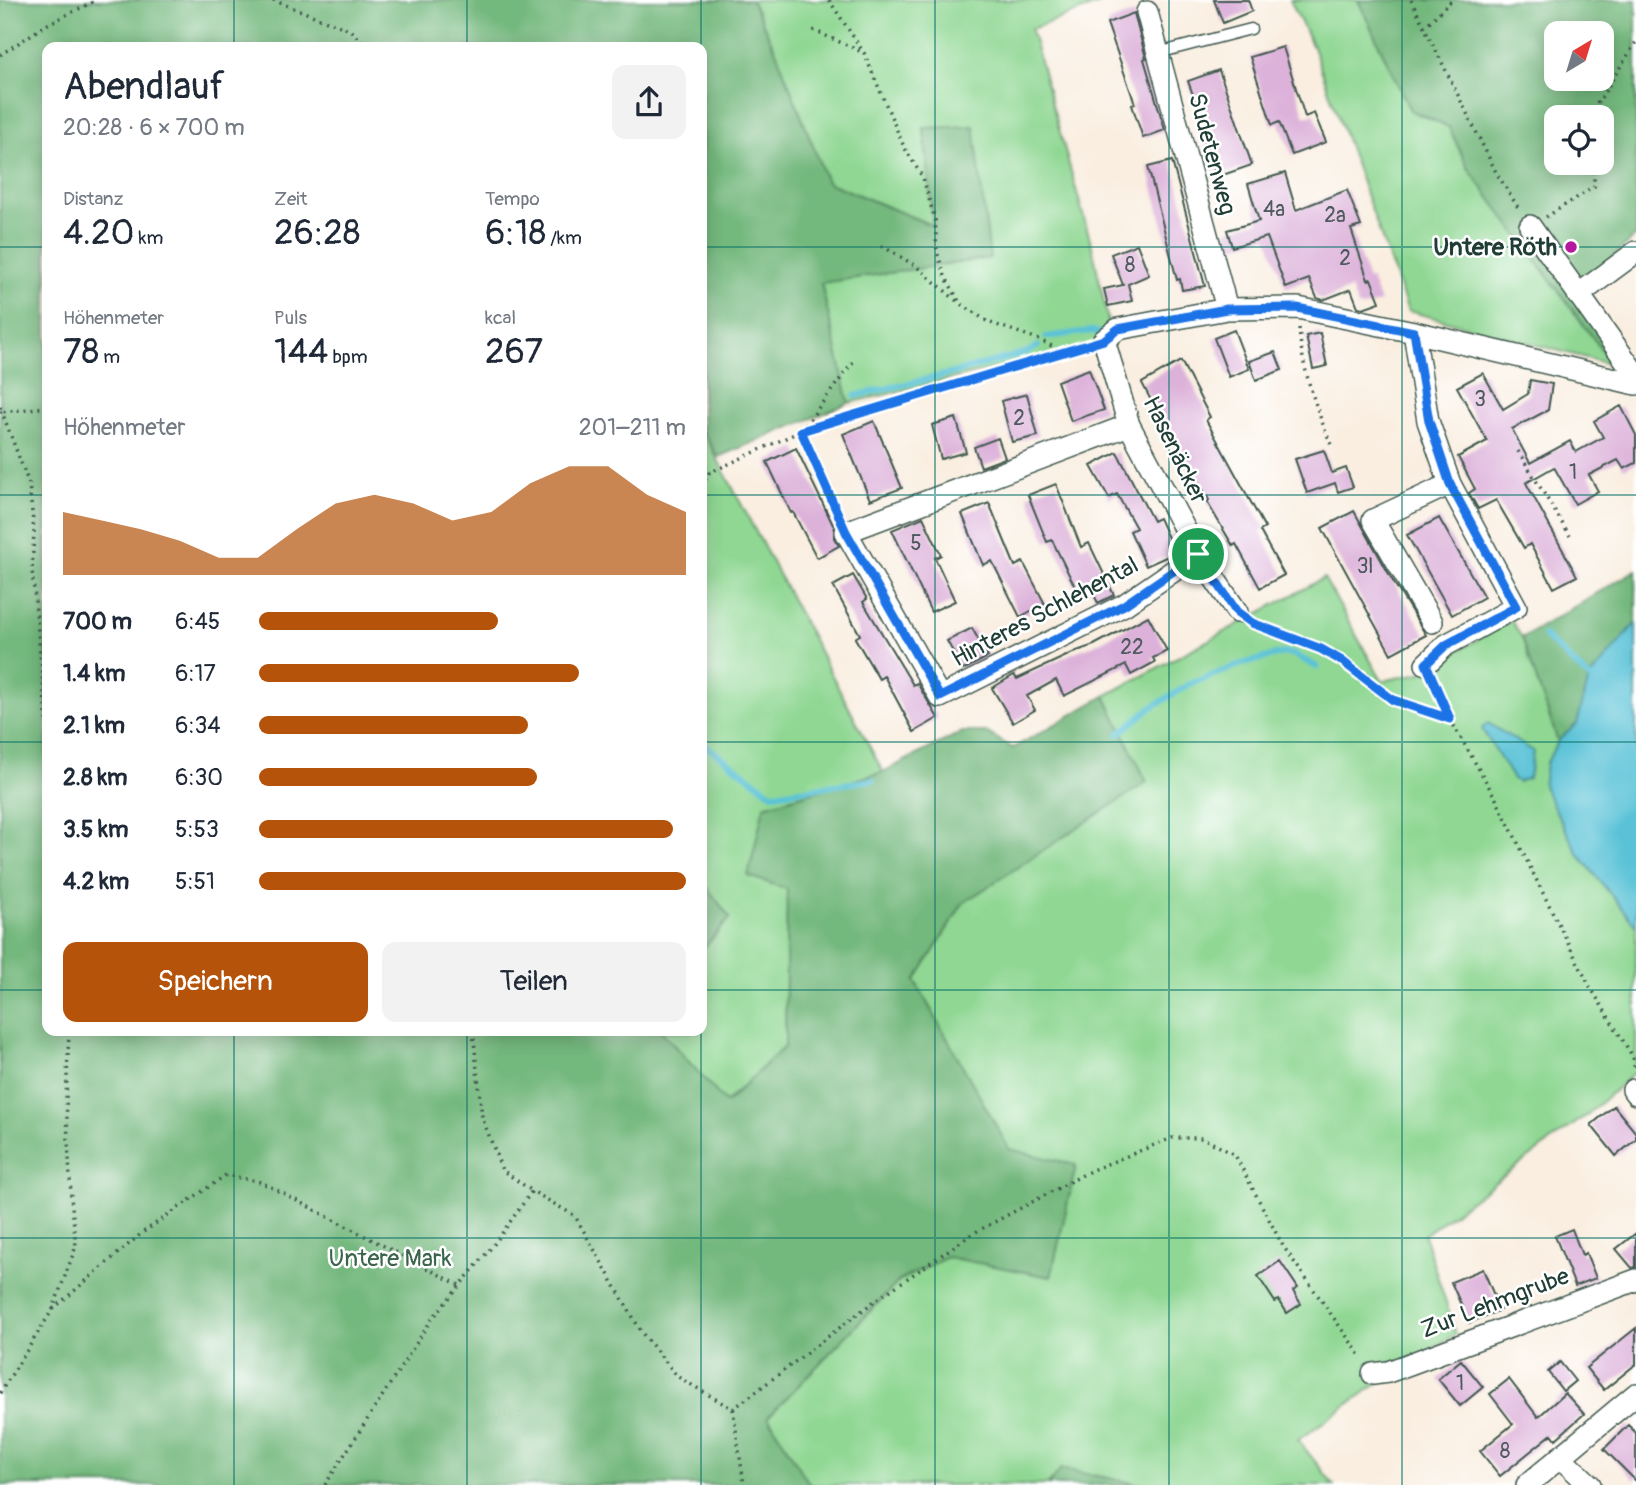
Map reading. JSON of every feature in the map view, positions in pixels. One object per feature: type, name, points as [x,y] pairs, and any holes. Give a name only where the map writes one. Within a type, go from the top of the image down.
[{"type":"street","name":"Sudetenweg","points":[[1146,6],[1227,309]]},
{"type":"street","points":[[1530,226],[1636,375]]},
{"type":"street","points":[[1578,295],[1636,252]]},
{"type":"street","points":[[1104,340],[1118,329],[1227,309],[1297,308],[1414,332],[1636,384]]},
{"type":"street","points":[[1414,332],[1429,421],[1450,484],[1516,607],[1446,645],[1426,664]]},
{"type":"street","name":"Hasenäcker","points":[[1104,340],[1129,425],[1198,554],[1237,612]]},
{"type":"street","points":[[846,532],[1129,425]]},
{"type":"street","points":[[1432,622],[1373,520],[1450,484]]},
{"type":"street","name":"Hinteres Schlehental","points":[[846,532],[940,697],[1124,605],[1198,554]]},
{"type":"street","name":"Zur Lehmgrube","points":[[1373,1374],[1388,1372],[1636,1280]]},
{"type":"street","points":[[1527,1485],[1636,1394]]},
{"type":"street","points":[[1560,1457],[1590,1485]]},
{"type":"lane","points":[[1158,53],[1251,29]]},
{"type":"path","points":[[0,54],[46,25],[97,0]]},
{"type":"path","points":[[273,0],[350,30],[363,42]]},
{"type":"path","points":[[829,0],[864,53],[904,147],[923,178],[936,220],[937,252],[945,276],[960,303]]},
{"type":"path","points":[[1411,0],[1496,172],[1530,226],[1594,187],[1594,175]]},
{"type":"path","points":[[1424,27],[1452,0]]},
{"type":"path","points":[[813,30],[864,53]]},
{"type":"path","points":[[1596,105],[1636,42]]},
{"type":"path","points":[[882,246],[916,266],[960,303],[988,321],[1064,352]]},
{"type":"path","points":[[1297,308],[1300,345],[1312,399],[1332,447]]},
{"type":"path","points":[[707,477],[709,473],[801,431],[1104,340]]},
{"type":"path","points":[[801,431],[853,362]]},
{"type":"path","points":[[42,407],[1,410],[29,484],[34,531],[32,570],[42,672]]},
{"type":"path","points":[[801,431],[846,532]]},
{"type":"path","points":[[1518,451],[1570,536]]},
{"type":"path","points":[[707,469],[709,473]]},
{"type":"path","points":[[1237,612],[1252,623],[1321,649],[1342,661],[1393,700],[1450,719]]},
{"type":"path","points":[[1426,664],[1450,719],[1496,799],[1589,985],[1633,1057],[1634,1092]]},
{"type":"path","points":[[0,1393],[53,1309],[76,1246],[66,1099],[69,1036]]},
{"type":"path","points":[[474,1036],[482,1117],[502,1170],[575,1216],[642,1333],[678,1377],[733,1409]]},
{"type":"path","points":[[733,1409],[876,1300],[972,1234],[1092,1170],[1172,1138],[1203,1138],[1235,1155],[1283,1246],[1373,1374]]},
{"type":"path","points":[[53,1309],[142,1233],[226,1175],[261,1182],[461,1286]]},
{"type":"path","points":[[325,1485],[432,1320],[532,1191]]},
{"type":"path","points":[[733,1409],[744,1485]]},
{"type":"green space","name":"Untere Mark","points":[[0,0],[751,0],[775,49],[827,182],[933,226],[924,128],[974,126],[990,258],[821,283],[849,403],[718,457],[707,438],[707,42],[42,42],[42,1036],[666,1036],[726,1103],[785,1046],[787,889],[748,876],[764,806],[883,772],[962,732],[986,732],[1013,748],[1105,696],[1147,782],[963,903],[915,981],[1009,1149],[1076,1165],[1051,1277],[947,1257],[900,1280],[768,1417],[810,1485],[0,1485]]},
{"type":"green space","points":[[751,0],[1110,0],[1031,29],[1093,250],[1112,341],[849,403],[821,283],[989,258],[974,127],[924,129],[934,226],[827,182],[775,49]]},
{"type":"green space","points":[[1290,0],[1358,0],[1410,110],[1449,127],[1468,168],[1613,365],[1408,311],[1313,47]]},
{"type":"green space","points":[[1358,0],[1636,0],[1636,236],[1586,280],[1613,365],[1468,168],[1449,127],[1410,110]]},
{"type":"green space","points":[[707,439],[883,772],[764,806],[787,889],[785,1046],[725,1103],[665,1036],[707,1036],[707,944],[730,918],[707,888]]},
{"type":"green space","points":[[1636,570],[1636,625],[1589,678],[1577,724],[1558,741],[1522,638]]},
{"type":"green space","points":[[1324,578],[1382,681],[1421,673],[1511,620],[1522,638],[1558,741],[1546,764],[1577,852],[1636,926],[1636,1071],[1588,1114],[1424,1235],[1456,1334],[1378,1383],[1298,1440],[1334,1485],[1143,1485],[1061,1469],[1048,1485],[810,1485],[768,1417],[900,1280],[947,1257],[1051,1276],[1076,1166],[1009,1149],[915,981],[963,903],[1146,782],[1105,696]]},
{"type":"green space","points":[[707,888],[730,918],[707,944]]},
{"type":"green space","points":[[1061,1469],[1143,1485],[1048,1485]]},
{"type":"water","points":[[1634,625],[1636,926],[1577,852],[1543,786],[1546,764],[1558,741],[1577,724],[1589,678]]},
{"type":"water","points":[[1488,723],[1533,751],[1529,778],[1518,782],[1513,779],[1482,729]]},
{"type":"building","points":[[1214,0],[1248,0],[1252,11],[1223,23]]},
{"type":"building","points":[[1134,13],[1146,58],[1144,59],[1165,130],[1143,138],[1132,105],[1135,104],[1107,23]]},
{"type":"building","points":[[1283,47],[1305,117],[1314,113],[1326,142],[1292,155],[1279,122],[1272,125],[1250,57]]},
{"type":"building","points":[[1219,70],[1252,165],[1217,177],[1203,135],[1207,134],[1188,81]]},
{"type":"building","points":[[1172,161],[1205,286],[1182,290],[1180,279],[1177,280],[1148,167]]},
{"type":"building","points":[[1285,173],[1296,210],[1347,190],[1361,226],[1351,229],[1368,280],[1371,279],[1380,302],[1358,307],[1351,289],[1323,300],[1317,298],[1309,279],[1286,288],[1267,237],[1232,247],[1227,230],[1259,221],[1248,184]]},
{"type":"building","points":[[1137,244],[1149,275],[1128,284],[1132,301],[1108,306],[1104,289],[1123,285],[1111,254]]},
{"type":"building","points":[[1234,330],[1249,369],[1229,377],[1214,338]]},
{"type":"building","points":[[1320,333],[1327,366],[1313,369],[1306,336]]},
{"type":"building","points":[[1275,352],[1282,370],[1256,380],[1249,361]]},
{"type":"building","points":[[1181,361],[1210,417],[1206,420],[1265,528],[1260,531],[1284,575],[1260,588],[1236,544],[1233,546],[1207,502],[1209,500],[1174,438],[1171,439],[1142,383]]},
{"type":"building","points":[[1089,369],[1104,410],[1071,421],[1057,381]]},
{"type":"building","points":[[1483,373],[1503,409],[1528,394],[1530,380],[1552,384],[1548,410],[1512,429],[1530,463],[1570,441],[1576,452],[1603,437],[1594,421],[1621,406],[1636,435],[1636,463],[1624,469],[1618,460],[1589,475],[1598,491],[1575,504],[1554,467],[1526,483],[1577,576],[1554,588],[1530,544],[1524,548],[1496,500],[1478,509],[1469,493],[1475,489],[1458,457],[1487,441],[1457,387]]},
{"type":"building","points":[[1027,394],[1038,436],[1012,442],[1001,401]]},
{"type":"building","points":[[956,418],[966,452],[941,459],[932,425]]},
{"type":"building","points":[[874,421],[902,488],[870,500],[843,434]]},
{"type":"building","points":[[998,438],[1005,458],[981,467],[974,447]]},
{"type":"building","points":[[796,448],[834,527],[834,538],[839,546],[817,558],[793,512],[791,513],[767,462]]},
{"type":"building","points":[[1324,450],[1332,473],[1346,468],[1353,487],[1338,492],[1335,483],[1307,493],[1295,459]]},
{"type":"building","points":[[1117,452],[1153,521],[1159,518],[1175,553],[1146,566],[1130,531],[1136,528],[1117,494],[1109,498],[1091,466]]},
{"type":"building","points":[[1056,484],[1081,547],[1089,543],[1114,595],[1098,603],[1091,589],[1079,595],[1052,540],[1047,542],[1028,495]]},
{"type":"building","points":[[989,503],[1015,566],[1023,562],[1045,604],[1020,617],[992,561],[983,565],[962,514]]},
{"type":"building","points":[[1354,511],[1426,635],[1391,654],[1322,528]]},
{"type":"building","points":[[923,517],[941,555],[935,558],[955,601],[931,612],[892,530]]},
{"type":"building","points":[[1439,518],[1484,597],[1452,615],[1407,535]]},
{"type":"building","points":[[853,575],[867,599],[863,602],[913,685],[917,683],[938,718],[914,732],[884,676],[879,679],[855,638],[860,635],[833,586]]},
{"type":"building","points":[[1148,616],[1167,651],[1153,658],[1155,662],[1131,675],[1126,665],[1064,696],[1056,680],[1027,696],[1035,710],[1013,723],[992,688],[1014,675],[1017,679],[1094,645]]},
{"type":"building","points":[[972,628],[988,657],[963,670],[947,641]]},
{"type":"building","points":[[1614,1106],[1636,1133],[1636,1139],[1616,1156],[1591,1125]]},
{"type":"building","points":[[1572,1229],[1582,1255],[1586,1253],[1596,1278],[1575,1286],[1555,1236]]},
{"type":"building","points":[[1636,1233],[1636,1267],[1632,1268],[1616,1249]]},
{"type":"building","points":[[1280,1261],[1298,1288],[1293,1291],[1301,1304],[1287,1313],[1279,1300],[1275,1302],[1258,1276]]},
{"type":"building","points":[[1483,1269],[1500,1310],[1469,1323],[1451,1282]]},
{"type":"building","points":[[1636,1328],[1636,1364],[1604,1390],[1586,1368]]},
{"type":"building","points":[[1461,1360],[1483,1387],[1460,1406],[1438,1379]]},
{"type":"building","points":[[1560,1362],[1575,1381],[1563,1391],[1548,1372]]},
{"type":"building","points":[[1509,1379],[1538,1417],[1565,1393],[1584,1414],[1556,1439],[1552,1434],[1500,1476],[1480,1451],[1513,1424],[1490,1394]]},
{"type":"building","points":[[1628,1425],[1636,1433],[1636,1481],[1604,1449]]},
{"type":"waterway","points":[[1046,337],[1091,331],[1100,333]]},
{"type":"waterway","points":[[855,396],[953,373],[1028,352],[1038,346]]},
{"type":"waterway","points":[[1544,636],[1589,678]]},
{"type":"waterway","points":[[1119,734],[1149,709],[1190,684],[1242,664],[1284,653],[1293,654],[1317,667]]},
{"type":"waterway","points":[[707,747],[773,794],[873,780]]},
{"type":"place","name":"Untere Röth","points":[[1571,247]]},
{"type":"route","points":[[1297,308],[1414,332],[1429,421],[1450,484],[1516,607],[1446,645],[1426,664],[1450,719],[1393,700],[1342,661],[1321,649],[1252,623],[1237,612],[1198,554],[1124,605],[940,697],[846,532],[801,431],[1104,340],[1118,329],[1227,309],[1297,308]]}]
